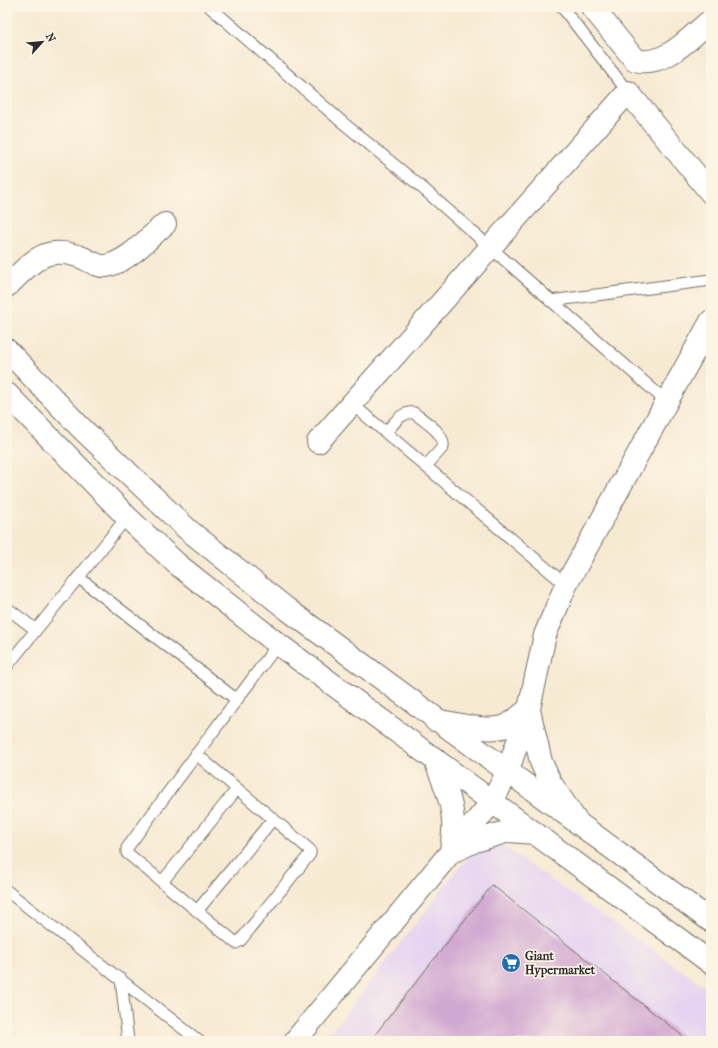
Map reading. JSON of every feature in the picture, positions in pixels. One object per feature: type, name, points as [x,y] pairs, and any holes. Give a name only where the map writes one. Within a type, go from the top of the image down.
[{"type":"street","points":[[592,7],[635,60],[646,63],[669,55],[711,20]]},
{"type":"street","points":[[318,442],[628,92],[711,193]]},
{"type":"street","points":[[7,286],[38,257],[52,253],[73,255],[104,267],[122,261],[165,224]]},
{"type":"street","points":[[295,1041],[492,802],[507,773],[529,709],[545,635],[566,585],[711,321]]},
{"type":"street","points":[[7,350],[80,427],[187,528],[287,610],[507,773],[711,921]]},
{"type":"street","points":[[7,394],[127,517],[171,559],[278,644],[711,963]]},
{"type":"street","points":[[435,720],[487,728],[500,728],[508,725],[529,709]]},
{"type":"street","points":[[529,709],[541,762],[550,782],[580,826]]},
{"type":"street","points":[[434,758],[447,791],[452,809],[453,822],[451,852]]},
{"type":"street","points":[[451,852],[475,841],[504,832],[535,833]]},
{"type":"lane","points":[[210,7],[667,402]]},
{"type":"lane","points":[[562,7],[628,92]]},
{"type":"lane","points":[[550,301],[711,280]]},
{"type":"lane","points":[[352,404],[566,585]]},
{"type":"lane","points":[[386,432],[403,414],[408,412],[414,413],[440,434],[443,439],[443,447],[426,466]]},
{"type":"lane","points":[[7,666],[127,517]]},
{"type":"lane","points":[[78,577],[237,700]]},
{"type":"lane","points":[[7,608],[36,630]]},
{"type":"lane","points":[[196,754],[310,850],[310,854],[240,941],[236,943],[127,853],[127,848],[196,754],[278,644]]},
{"type":"lane","points":[[162,882],[237,789]]},
{"type":"lane","points":[[198,911],[273,818]]},
{"type":"lane","points":[[7,891],[199,1041]]},
{"type":"lane","points":[[121,979],[128,1041]]},
{"type":"shaded area","points":[[494,844],[504,847],[711,991],[711,1041],[324,1041],[472,851]]},
{"type":"building","name":"Giant Hypermarket","points":[[492,885],[689,1041],[370,1041]]},
{"type":"place","name":"Giant Hypermarket","points":[[511,963]]}]
